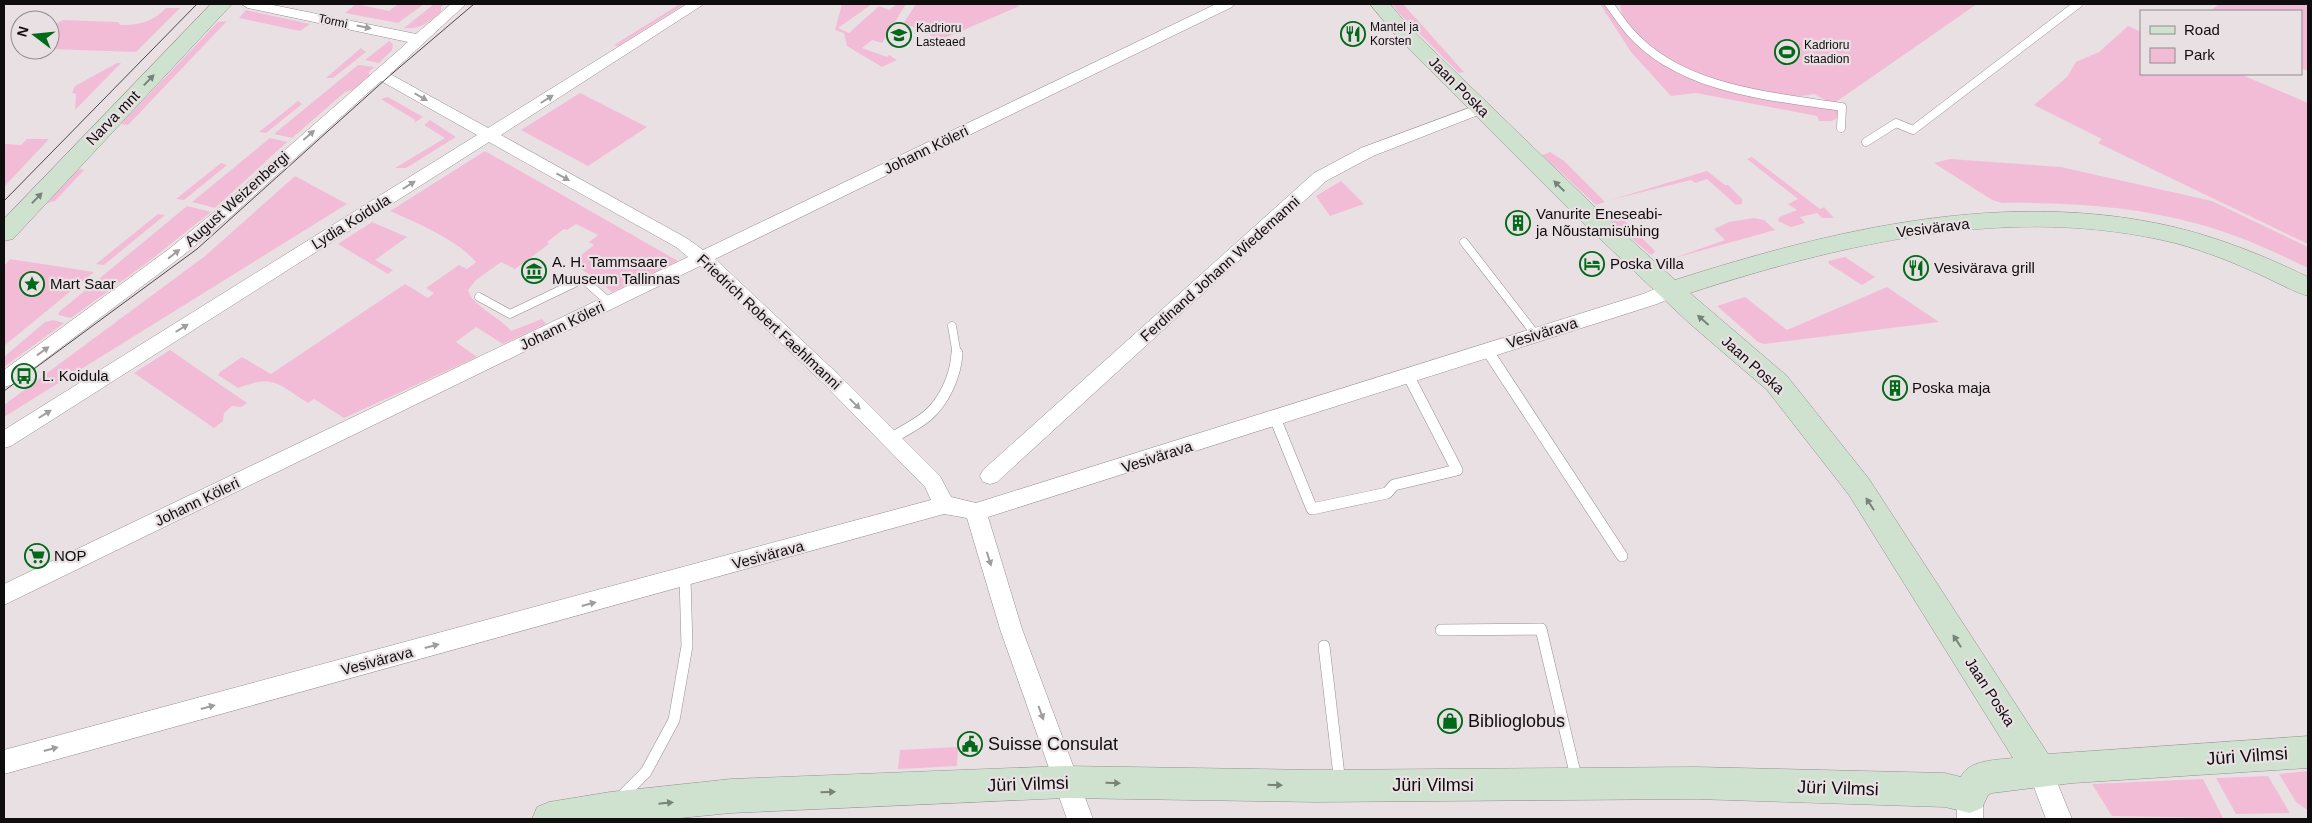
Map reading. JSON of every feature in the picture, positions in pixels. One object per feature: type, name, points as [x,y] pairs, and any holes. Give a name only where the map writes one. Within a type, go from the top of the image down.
[{"type":"street","name":"Narva mnt","points":[[4,206],[202,4]]},
{"type":"street","name":"Narva mnt","points":[[4,233],[222,4]]},
{"type":"street","name":"Tormi","points":[[248,4],[323,13],[417,39]]},
{"type":"street","name":"August Weizenbergi","points":[[4,380],[175,254],[459,4]]},
{"type":"street","name":"Lydia Koidula","points":[[4,440],[698,4]]},
{"type":"street","name":"Johann Köleri","points":[[4,595],[1227,4]]},
{"type":"street","name":"Jaan Poska","points":[[1380,4],[1403,32],[1587,213],[1698,316],[1777,383],[1858,487],[2040,771],[2059,819]]},
{"type":"street","name":"Friedrich Robert Faehlmanni","points":[[378,76],[387,78],[489,135],[682,244],[702,258],[933,482],[944,505]]},
{"type":"street","name":"Ferdinand Johann Wiedemanni","points":[[990,476],[1320,177],[1367,152],[1480,109]]},
{"type":"street","name":"Vesivärava","points":[[4,762],[686,578],[944,505],[959,506],[976,512],[1650,299],[1672,290],[1862,237],[1960,224],[2070,221],[2156,231],[2228,252],[2308,287]]},
{"type":"street","points":[[976,512],[1011,629],[1080,819]]},
{"type":"street","name":"Jüri Vilmsi","points":[[549,819],[609,814],[731,796],[1066,782],[1340,786],[1696,783],[1945,790],[1970,807],[1975,784],[1986,777],[2040,771],[2308,752]]},
{"type":"lane","points":[[1609,4],[1633,36],[1656,56],[1674,66],[1706,81],[1733,89],[1842,107],[1842,128]]},
{"type":"lane","points":[[1866,142],[1896,123],[1913,130],[2078,4]]},
{"type":"lane","points":[[1464,242],[1536,335]]},
{"type":"lane","points":[[479,297],[510,314],[584,279],[610,303]]},
{"type":"lane","points":[[890,439],[927,416],[942,399],[956,366],[957,354],[952,326]]},
{"type":"lane","points":[[1487,350],[1622,556]]},
{"type":"lane","points":[[1275,418],[1312,509],[1388,493],[1394,485],[1457,470],[1408,375]]},
{"type":"lane","points":[[609,814],[646,772],[674,720],[687,646],[686,578]]},
{"type":"lane","points":[[1441,630],[1541,629],[1578,784]]},
{"type":"lane","points":[[1324,646],[1340,786]]},
{"type":"green space","points":[[356,4],[389,11],[398,4],[424,4],[398,23],[345,13]]},
{"type":"green space","points":[[434,4],[445,4],[441,7],[441,12],[424,24],[415,28],[404,28]]},
{"type":"green space","points":[[680,4],[685,4],[618,46],[614,45]]},
{"type":"green space","points":[[842,4],[872,4],[838,28],[849,33],[879,6],[889,10],[897,4],[906,4],[882,43],[872,40],[862,48],[887,57],[889,55],[897,60],[882,67],[847,46],[844,33],[835,30]]},
{"type":"green space","points":[[916,4],[1014,4],[1020,6],[940,40],[920,29],[903,24]]},
{"type":"green space","points":[[1392,4],[1403,4],[1464,72],[1459,73]]},
{"type":"green space","points":[[1600,4],[1606,4],[1621,26],[1680,71],[1834,108],[1840,116],[1832,121],[1819,121],[1817,116],[1696,93],[1671,96],[1631,52]]},
{"type":"green space","name":"Kadrioru staadion","points":[[1620,4],[1977,4],[1833,104],[1814,94],[1793,96],[1765,93],[1734,86],[1671,60],[1646,43],[1628,24]]},
{"type":"green space","points":[[2219,4],[2308,4],[2308,71],[2302,68],[2302,10],[2211,10]]},
{"type":"green space","points":[[166,8],[180,8],[136,52],[60,49],[60,22],[63,20],[118,22],[120,25],[133,25],[145,22]]},
{"type":"green space","points":[[246,10],[310,24],[300,31],[239,18]]},
{"type":"green space","points":[[227,21],[128,125],[121,124],[218,22]]},
{"type":"green space","points":[[2128,26],[2140,32],[2140,75],[2242,75],[2308,103],[2308,244],[2098,143],[2102,139],[2034,105],[2067,77],[2076,62],[2099,52]]},
{"type":"green space","points":[[389,41],[393,44],[392,50],[379,63],[365,60]]},
{"type":"green space","points":[[361,48],[366,52],[333,78],[326,78]]},
{"type":"green space","points":[[117,63],[121,63],[75,110],[76,94],[72,93],[75,86]]},
{"type":"green space","points":[[358,65],[374,67],[369,72],[369,78],[355,89],[345,92],[292,138],[274,134]]},
{"type":"green space","points":[[580,93],[647,127],[588,166],[521,130]]},
{"type":"green space","points":[[388,97],[423,117],[414,123],[415,120],[381,99]]},
{"type":"green space","points":[[298,101],[302,104],[266,133],[259,132]]},
{"type":"green space","points":[[430,120],[456,137],[406,168],[395,168],[445,138],[424,125]]},
{"type":"green space","points":[[270,138],[287,142],[215,208],[192,202]]},
{"type":"green space","points":[[27,139],[49,139],[4,187],[4,144],[21,145]]},
{"type":"green space","points":[[485,151],[678,261],[612,292],[597,279],[571,263],[594,245],[589,242],[598,235],[576,224],[567,230],[564,229],[547,242],[549,244],[515,269],[501,262],[476,280],[468,290],[475,302],[500,320],[511,331],[542,319],[546,324],[503,344],[476,327],[456,342],[477,357],[344,418],[314,399],[308,403],[275,383],[260,382],[238,388],[218,375],[242,357],[271,374],[405,284],[428,298],[434,293],[426,288],[459,265],[467,269],[476,262],[447,239],[424,226],[390,211]]},
{"type":"green space","points":[[1550,152],[1564,161],[1605,202],[1596,205],[1542,155]]},
{"type":"green space","points":[[1752,157],[1820,209],[1824,207],[1834,218],[1822,218],[1817,213],[1800,217],[1805,223],[1791,227],[1778,221],[1779,217],[1797,210],[1788,204],[1798,199],[1747,159]]},
{"type":"green space","points":[[1950,159],[2061,167],[2212,201],[2308,247],[2308,268],[2240,238],[2174,218],[2101,206],[2002,203],[1992,200],[1934,163]]},
{"type":"green space","points":[[221,163],[227,165],[184,200],[176,199]]},
{"type":"green space","points":[[79,169],[84,170],[55,201],[47,203]]},
{"type":"green space","points":[[1707,171],[1725,185],[1728,185],[1742,199],[1742,204],[1736,205],[1707,179],[1695,183],[1691,180],[1610,200]]},
{"type":"green space","points":[[295,176],[347,204],[4,417],[4,405],[205,256]]},
{"type":"green space","points":[[1341,181],[1364,204],[1330,216],[1316,196]]},
{"type":"green space","points":[[187,206],[211,212],[148,262],[71,318],[58,315],[59,312]]},
{"type":"green space","points":[[1613,209],[1655,251],[1654,253],[1651,255],[1602,213]]},
{"type":"green space","points":[[158,214],[165,215],[104,265],[96,264]]},
{"type":"green space","points":[[1754,218],[1764,220],[1775,230],[1671,259],[1725,240],[1714,229],[1729,222]]},
{"type":"green space","points":[[372,222],[407,237],[375,260],[393,270],[388,274],[338,244]]},
{"type":"green space","points":[[1845,257],[1875,277],[1862,285],[1829,264],[1828,261]]},
{"type":"green space","points":[[10,259],[94,272],[4,346],[4,266]]},
{"type":"green space","points":[[1887,287],[1939,322],[1764,344],[1758,342],[1717,306],[1745,297],[1787,330]]},
{"type":"green space","points":[[53,320],[64,323],[4,367],[4,357],[45,322]]},
{"type":"green space","points":[[170,350],[247,403],[241,407],[232,406],[224,413],[223,421],[214,428],[134,373]]},
{"type":"green space","points":[[958,747],[957,766],[898,769],[900,750]]},
{"type":"green space","points":[[2308,771],[2308,809],[2306,809],[2296,802],[2279,774]]},
{"type":"green space","points":[[2268,776],[2290,813],[2236,814],[2216,778]]},
{"type":"green space","points":[[2203,779],[2223,818],[2112,816],[2092,784]]},
{"type":"tram line","points":[[4,201],[197,4]]},
{"type":"tram line","points":[[4,391],[197,249],[387,78],[474,4]]},
{"type":"place","name":"Mantel ja Korsten","points":[[1353,34]]},
{"type":"place","name":"Kadrioru Lasteaed","points":[[899,35]]},
{"type":"place","name":"Kadrioru staadion","points":[[1787,52]]},
{"type":"place","name":"Vanurite Eneseabi- ja Nõustamisühing","points":[[1518,223]]},
{"type":"place","name":"Poska Villa","points":[[1592,264]]},
{"type":"place","name":"Vesivärava grill","points":[[1916,268]]},
{"type":"place","name":"A. H. Tammsaare Muuseum Tallinnas","points":[[534,271]]},
{"type":"place","name":"Mart Saar","points":[[32,284]]},
{"type":"place","name":"L. Koidula","points":[[24,376]]},
{"type":"place","name":"Poska maja","points":[[1895,388]]},
{"type":"place","name":"NOP","points":[[37,556]]},
{"type":"place","name":"Biblioglobus","points":[[1450,721]]},
{"type":"place","name":"Suisse Consulat","points":[[970,744]]}]
